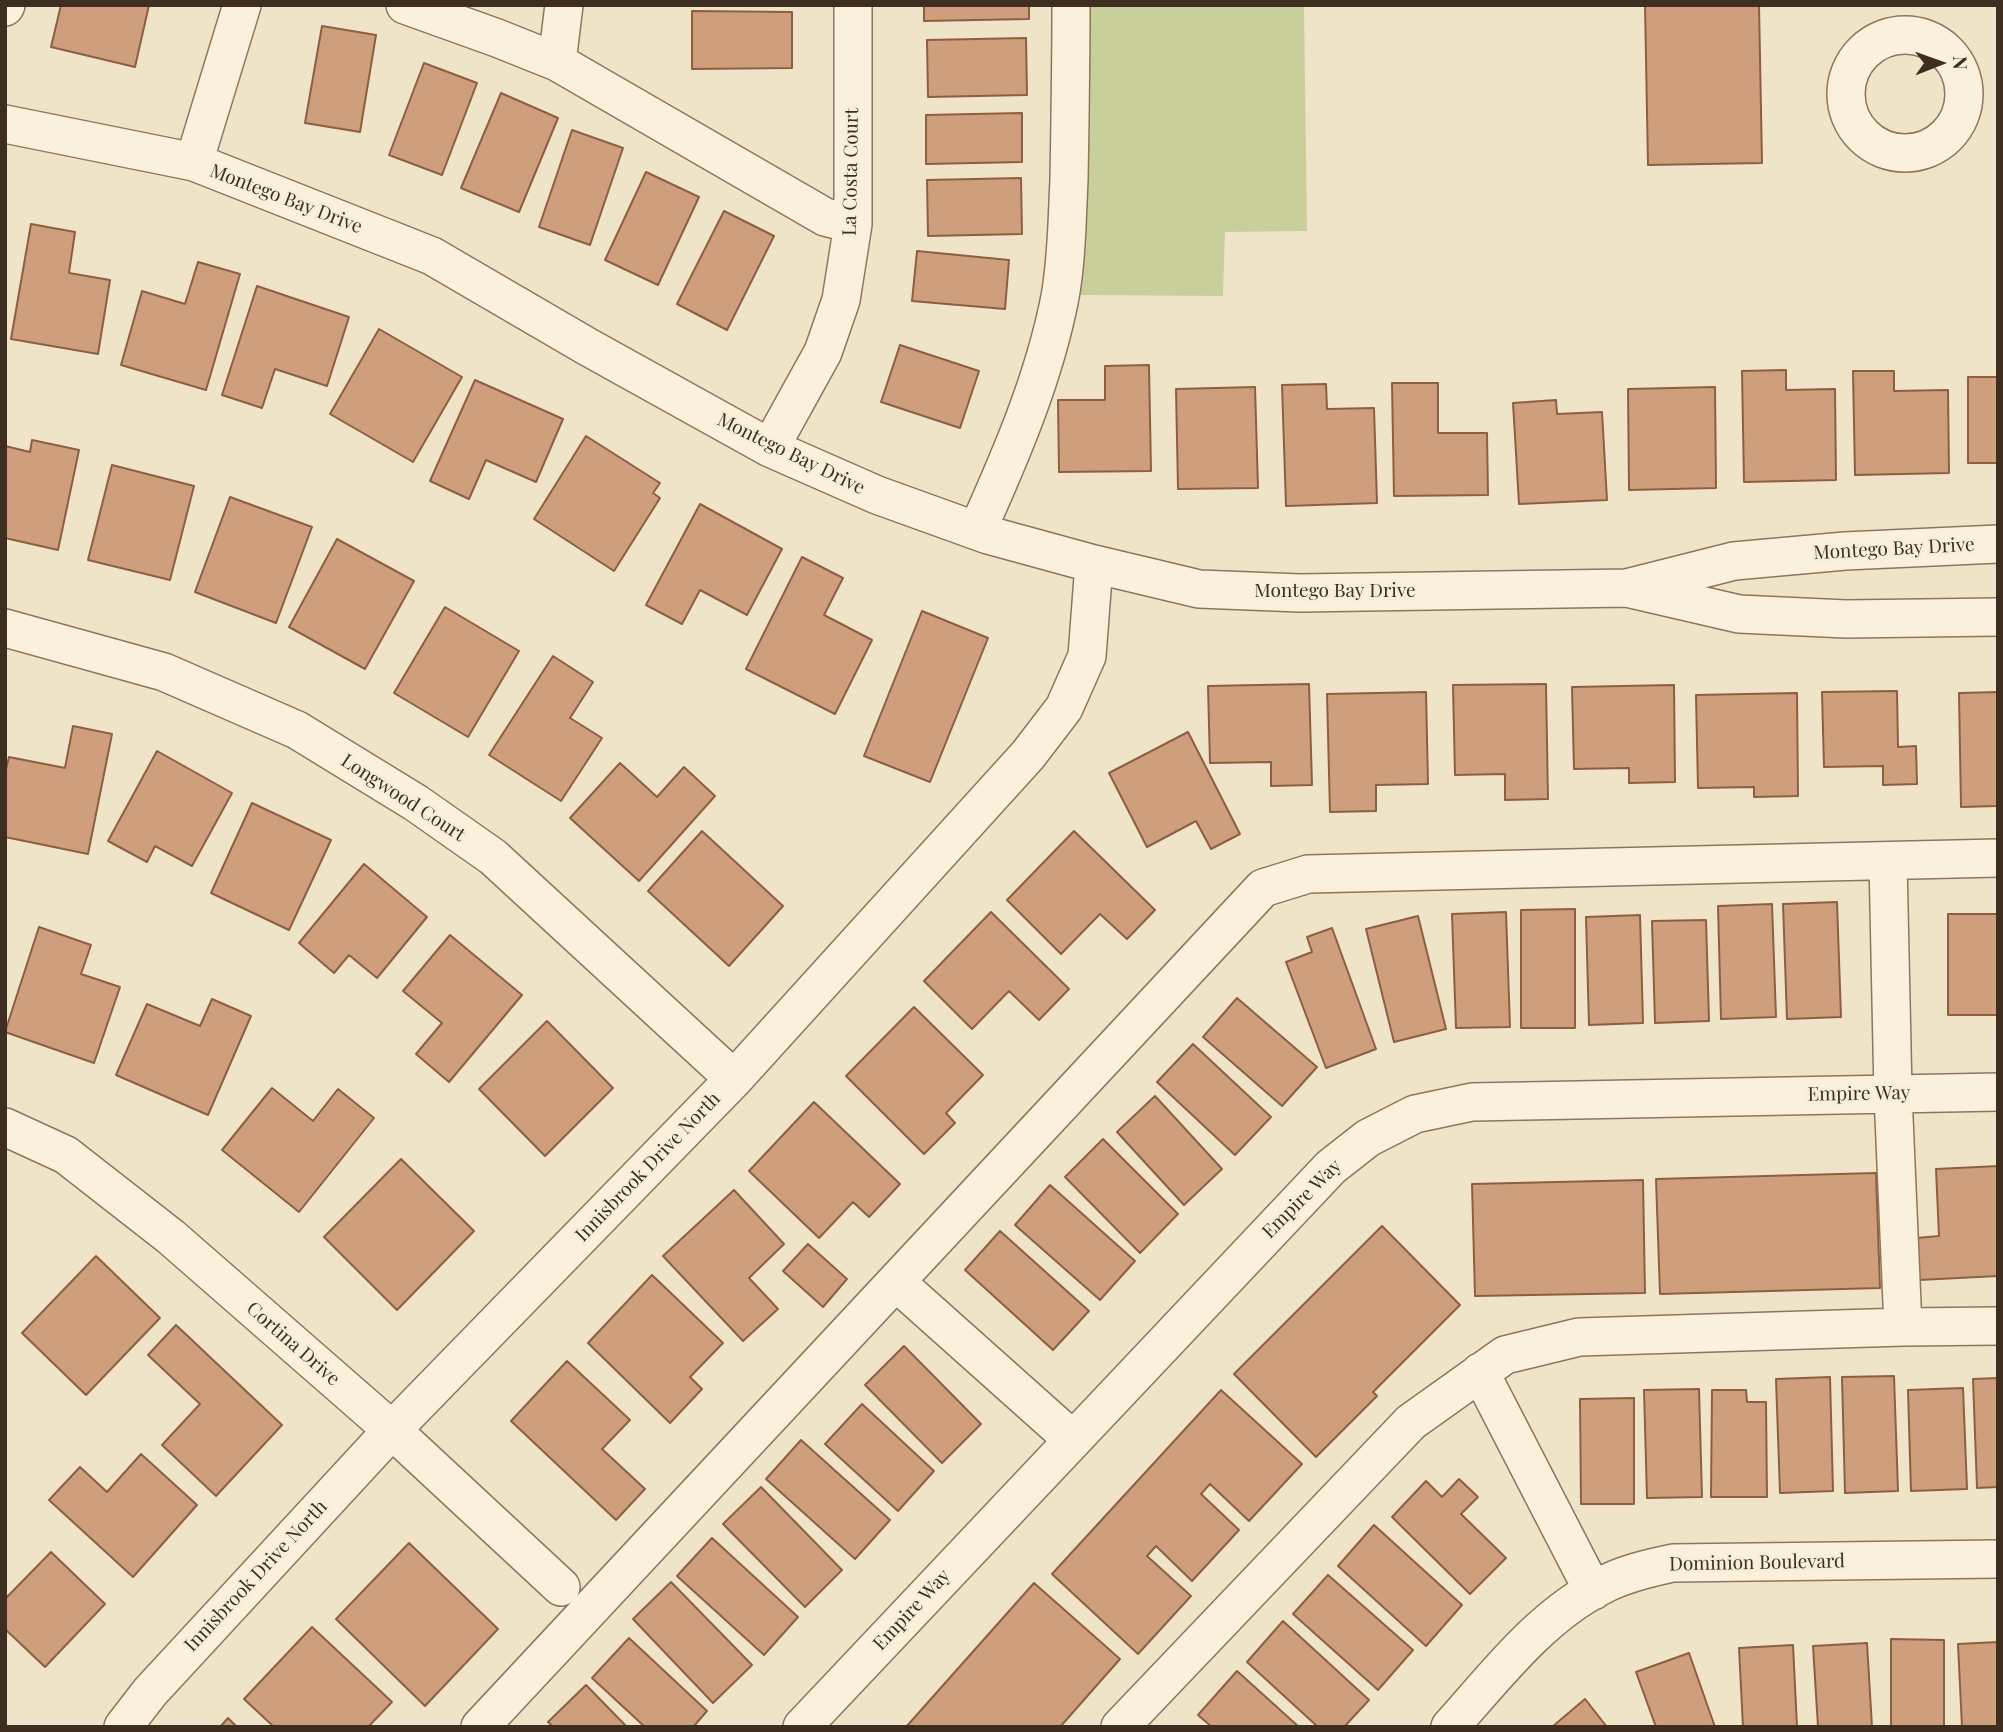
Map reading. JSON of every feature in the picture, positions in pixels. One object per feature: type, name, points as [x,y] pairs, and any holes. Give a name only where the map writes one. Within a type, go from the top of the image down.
[{"type":"street","points":[[194,162],[242,5]]},
{"type":"street","points":[[405,5],[557,62],[825,217],[853,224]]},
{"type":"street","points":[[557,62],[564,5]]},
{"type":"street","name":"La Costa Court","points":[[770,448],[824,352],[841,300],[853,224],[853,5]]},
{"type":"street","points":[[977,531],[1019,438],[1060,297],[1067,234],[1071,5]]},
{"type":"street","name":"Montego Bay Drive","points":[[5,124],[194,162],[432,256],[770,448],[877,495],[977,531],[1094,564],[1199,589],[1300,593],[1627,588],[1734,561],[1845,551],[1998,544]]},
{"type":"street","name":"Innisbrook Drive North","points":[[123,1727],[150,1692],[392,1430],[734,1079],[1028,755],[1064,708],[1087,656],[1094,564]]},
{"type":"street","name":"Montego Bay Drive","points":[[1627,588],[1740,614],[1846,618],[1998,617]]},
{"type":"street","name":"Longwood Court","points":[[5,628],[164,672],[297,730],[416,803],[493,857],[734,1079]]},
{"type":"street","points":[[480,1727],[1263,888],[1308,874],[1998,858]]},
{"type":"street","points":[[1888,861],[1893,1094],[1903,1327]]},
{"type":"street","name":"Empire Way","points":[[802,1727],[1331,1167],[1368,1138],[1415,1114],[1472,1102],[1998,1092]]},
{"type":"street","name":"Cortina Drive","points":[[5,1127],[66,1155],[171,1237],[392,1430],[561,1587]]},
{"type":"street","points":[[895,1282],[1073,1440]]},
{"type":"street","points":[[1120,1727],[1411,1422],[1505,1355],[1579,1337],[1998,1326]]},
{"type":"street","points":[[1480,1372],[1593,1591]]},
{"type":"street","name":"Dominion Boulevard","points":[[1450,1727],[1525,1645],[1564,1611],[1593,1591],[1636,1572],[1673,1563],[1998,1559]]},
{"type":"green space","points":[[1077,5],[1304,5],[1307,231],[1225,232],[1223,296],[1081,295]]},
{"type":"building","points":[[61,5],[149,5],[135,67],[51,47]]},
{"type":"building","points":[[924,5],[1029,5],[1029,19],[924,21]]},
{"type":"building","points":[[1645,5],[1759,5],[1762,163],[1648,165]]},
{"type":"building","points":[[692,11],[792,12],[792,68],[692,69]]},
{"type":"building","points":[[322,26],[376,35],[360,132],[305,123]]},
{"type":"building","points":[[1026,38],[1027,95],[928,97],[927,40]]},
{"type":"building","points":[[424,63],[477,83],[442,175],[389,155]]},
{"type":"building","points":[[501,93],[558,118],[519,212],[461,188]]},
{"type":"building","points":[[1022,113],[1022,162],[926,164],[926,115]]},
{"type":"building","points":[[572,130],[623,148],[590,245],[539,227]]},
{"type":"building","points":[[646,172],[699,197],[658,285],[605,260]]},
{"type":"building","points":[[1021,178],[1022,234],[928,236],[927,180]]},
{"type":"building","points":[[724,211],[774,236],[727,330],[677,304]]},
{"type":"building","points":[[31,224],[75,232],[69,273],[110,280],[98,354],[11,339]]},
{"type":"building","points":[[917,251],[1009,260],[1005,309],[912,301]]},
{"type":"building","points":[[198,262],[240,274],[206,390],[121,365],[142,291],[185,304]]},
{"type":"building","points":[[257,286],[349,317],[327,386],[275,369],[262,408],[222,395]]},
{"type":"building","points":[[379,329],[462,377],[413,462],[330,414]]},
{"type":"building","points":[[900,345],[979,371],[960,428],[881,402]]},
{"type":"building","points":[[1149,365],[1151,471],[1059,472],[1058,400],[1105,400],[1105,366]]},
{"type":"building","points":[[1786,370],[1786,390],[1835,389],[1836,480],[1744,482],[1742,371]]},
{"type":"building","points":[[1853,371],[1894,371],[1894,391],[1948,390],[1949,473],[1855,475]]},
{"type":"building","points":[[1968,377],[1998,377],[1998,463],[1968,463]]},
{"type":"building","points":[[475,380],[563,419],[536,482],[486,460],[469,499],[430,481]]},
{"type":"building","points":[[1392,383],[1438,383],[1438,433],[1487,433],[1488,495],[1394,496]]},
{"type":"building","points":[[1326,384],[1327,409],[1374,408],[1377,503],[1286,506],[1282,385]]},
{"type":"building","points":[[1255,387],[1258,488],[1178,489],[1176,389]]},
{"type":"building","points":[[1715,387],[1716,488],[1629,490],[1628,389]]},
{"type":"building","points":[[1556,400],[1557,414],[1602,412],[1607,500],[1519,504],[1513,403]]},
{"type":"building","points":[[586,436],[660,483],[653,493],[660,498],[614,571],[534,519]]},
{"type":"building","points":[[32,440],[79,450],[58,550],[5,538],[5,446],[30,452]]},
{"type":"building","points":[[112,465],[194,486],[170,580],[88,560]]},
{"type":"building","points":[[230,497],[312,527],[276,623],[195,592]]},
{"type":"building","points":[[700,504],[782,549],[747,615],[700,590],[682,624],[646,605]]},
{"type":"building","points":[[337,539],[414,581],[365,669],[289,627]]},
{"type":"building","points":[[802,557],[843,578],[824,615],[872,640],[835,714],[746,669]]},
{"type":"building","points":[[445,607],[519,651],[468,737],[394,693]]},
{"type":"building","points":[[922,611],[988,638],[930,782],[864,756]]},
{"type":"building","points":[[553,656],[593,682],[570,718],[602,738],[561,801],[489,755]]},
{"type":"building","points":[[1309,684],[1312,785],[1271,786],[1271,762],[1210,763],[1208,686]]},
{"type":"building","points":[[1546,684],[1548,799],[1505,800],[1505,774],[1455,775],[1453,685]]},
{"type":"building","points":[[1674,685],[1675,782],[1629,783],[1629,768],[1574,769],[1572,687]]},
{"type":"building","points":[[1897,691],[1898,747],[1916,746],[1917,784],[1883,785],[1883,766],[1824,767],[1822,692]]},
{"type":"building","points":[[1426,692],[1428,784],[1376,785],[1376,811],[1330,812],[1327,694]]},
{"type":"building","points":[[1998,692],[1998,806],[1961,807],[1959,693]]},
{"type":"building","points":[[1797,693],[1798,796],[1754,797],[1754,787],[1698,788],[1696,695]]},
{"type":"building","points":[[73,726],[112,734],[88,854],[5,837],[5,773],[9,757],[65,768]]},
{"type":"building","points":[[1188,732],[1240,834],[1211,849],[1196,821],[1147,847],[1109,773]]},
{"type":"building","points":[[157,751],[232,793],[192,866],[155,846],[147,862],[108,841]]},
{"type":"building","points":[[620,763],[657,797],[684,767],[715,796],[639,881],[570,818]]},
{"type":"building","points":[[252,803],[331,840],[289,930],[211,893]]},
{"type":"building","points":[[702,831],[783,906],[729,966],[648,891]]},
{"type":"building","points":[[1074,831],[1155,910],[1127,939],[1100,914],[1061,954],[1007,900]]},
{"type":"building","points":[[364,864],[427,917],[377,978],[349,955],[334,973],[299,943]]},
{"type":"building","points":[[1837,902],[1841,1017],[1787,1019],[1783,904]]},
{"type":"building","points":[[1772,904],[1776,1017],[1721,1019],[1718,906]]},
{"type":"building","points":[[1575,909],[1575,1028],[1521,1028],[1521,910]]},
{"type":"building","points":[[991,912],[1069,989],[1039,1020],[1009,991],[972,1029],[924,981]]},
{"type":"building","points":[[1506,912],[1510,1027],[1456,1028],[1452,914]]},
{"type":"building","points":[[1948,914],[1998,914],[1998,1015],[1948,1015]]},
{"type":"building","points":[[1640,915],[1643,1023],[1589,1025],[1586,917]]},
{"type":"building","points":[[1418,916],[1446,1029],[1394,1042],[1366,929]]},
{"type":"building","points":[[1706,920],[1709,1021],[1655,1023],[1652,921]]},
{"type":"building","points":[[39,927],[91,945],[81,974],[120,987],[94,1063],[5,1032]]},
{"type":"building","points":[[1332,928],[1376,1049],[1326,1068],[1286,962],[1312,952],[1307,937]]},
{"type":"building","points":[[450,935],[522,995],[449,1082],[416,1054],[442,1023],[403,991]]},
{"type":"building","points":[[1237,998],[1317,1067],[1282,1106],[1203,1037]]},
{"type":"building","points":[[212,999],[251,1016],[208,1115],[116,1075],[147,1004],[200,1026]]},
{"type":"building","points":[[914,1007],[983,1075],[946,1113],[955,1123],[924,1154],[846,1076]]},
{"type":"building","points":[[547,1021],[613,1088],[545,1156],[479,1089]]},
{"type":"building","points":[[1193,1044],[1271,1117],[1235,1155],[1157,1082]]},
{"type":"building","points":[[272,1088],[313,1121],[338,1089],[374,1118],[299,1212],[222,1150]]},
{"type":"building","points":[[1155,1096],[1222,1169],[1184,1205],[1117,1132]]},
{"type":"building","points":[[814,1102],[900,1184],[869,1217],[853,1202],[819,1238],[749,1171]]},
{"type":"building","points":[[1103,1139],[1178,1214],[1140,1253],[1065,1177]]},
{"type":"building","points":[[401,1159],[474,1231],[397,1310],[324,1237]]},
{"type":"building","points":[[1998,1166],[1998,1276],[1919,1280],[1917,1238],[1939,1236],[1936,1169]]},
{"type":"building","points":[[1876,1173],[1880,1288],[1660,1294],[1656,1179]]},
{"type":"building","points":[[1643,1180],[1645,1293],[1475,1296],[1472,1184]]},
{"type":"building","points":[[1050,1185],[1135,1261],[1100,1300],[1015,1225]]},
{"type":"building","points":[[734,1190],[784,1244],[749,1278],[778,1309],[743,1341],[663,1256]]},
{"type":"building","points":[[1382,1226],[1460,1305],[1373,1392],[1377,1396],[1316,1457],[1234,1374]]},
{"type":"building","points":[[1000,1231],[1089,1311],[1053,1350],[965,1270]]},
{"type":"building","points":[[808,1244],[847,1279],[823,1307],[783,1271]]},
{"type":"building","points":[[96,1256],[160,1318],[86,1395],[22,1333]]},
{"type":"building","points":[[652,1275],[723,1343],[690,1377],[702,1389],[670,1423],[588,1343]]},
{"type":"building","points":[[176,1325],[282,1425],[216,1496],[162,1445],[200,1404],[148,1355]]},
{"type":"building","points":[[904,1346],[981,1424],[942,1463],[865,1385]]},
{"type":"building","points":[[567,1361],[630,1420],[602,1449],[645,1489],[616,1520],[511,1421]]},
{"type":"building","points":[[1894,1376],[1898,1491],[1845,1493],[1842,1377]]},
{"type":"building","points":[[1830,1377],[1833,1491],[1780,1493],[1776,1379]]},
{"type":"building","points":[[1998,1378],[1998,1487],[1977,1488],[1973,1379]]},
{"type":"building","points":[[1963,1388],[1967,1489],[1911,1491],[1908,1390]]},
{"type":"building","points":[[1699,1389],[1702,1497],[1647,1498],[1644,1390]]},
{"type":"building","points":[[1221,1390],[1302,1464],[1249,1521],[1210,1484],[1201,1494],[1239,1530],[1192,1581],[1156,1546],[1147,1556],[1191,1596],[1138,1654],[1052,1574]]},
{"type":"building","points":[[1712,1390],[1746,1390],[1747,1402],[1766,1402],[1767,1497],[1711,1497]]},
{"type":"building","points":[[1634,1398],[1634,1504],[1581,1504],[1580,1399]]},
{"type":"building","points":[[862,1404],[934,1471],[898,1511],[825,1444]]},
{"type":"building","points":[[801,1440],[890,1520],[855,1559],[766,1479]]},
{"type":"building","points":[[141,1454],[197,1505],[133,1577],[49,1500],[80,1467],[107,1492]]},
{"type":"building","points":[[1459,1479],[1478,1497],[1461,1514],[1506,1558],[1470,1594],[1392,1517],[1426,1481],[1442,1497]]},
{"type":"building","points":[[761,1487],[842,1570],[805,1607],[723,1524]]},
{"type":"building","points":[[1374,1525],[1462,1605],[1426,1646],[1338,1566]]},
{"type":"building","points":[[712,1538],[798,1617],[764,1655],[677,1576]]},
{"type":"building","points":[[409,1543],[498,1629],[425,1706],[336,1619]]},
{"type":"building","points":[[51,1552],[105,1604],[45,1667],[5,1629],[5,1599]]},
{"type":"building","points":[[1328,1575],[1413,1650],[1378,1690],[1293,1614]]},
{"type":"building","points":[[671,1582],[752,1665],[713,1703],[633,1619]]},
{"type":"building","points":[[1034,1583],[1120,1659],[1060,1727],[906,1727]]},
{"type":"building","points":[[1283,1621],[1369,1700],[1344,1727],[1318,1727],[1247,1662]]},
{"type":"building","points":[[312,1627],[392,1702],[368,1727],[274,1727],[244,1699]]},
{"type":"building","points":[[629,1638],[707,1711],[693,1727],[645,1727],[592,1678]]},
{"type":"building","points":[[1891,1639],[1944,1640],[1944,1727],[1891,1727]]},
{"type":"building","points":[[1998,1642],[1998,1727],[1962,1727],[1958,1644]]},
{"type":"building","points":[[1867,1643],[1872,1727],[1818,1727],[1813,1646]]},
{"type":"building","points":[[1793,1645],[1797,1727],[1743,1727],[1739,1648]]},
{"type":"building","points":[[1689,1653],[1715,1727],[1656,1727],[1636,1672]]},
{"type":"building","points":[[1237,1671],[1299,1727],[1212,1727],[1198,1715]]},
{"type":"building","points":[[586,1685],[627,1727],[553,1727],[548,1722]]},
{"type":"building","points":[[1585,1699],[1607,1727],[1552,1727]]},
{"type":"building","points":[[228,1718],[237,1727],[220,1727]]}]
